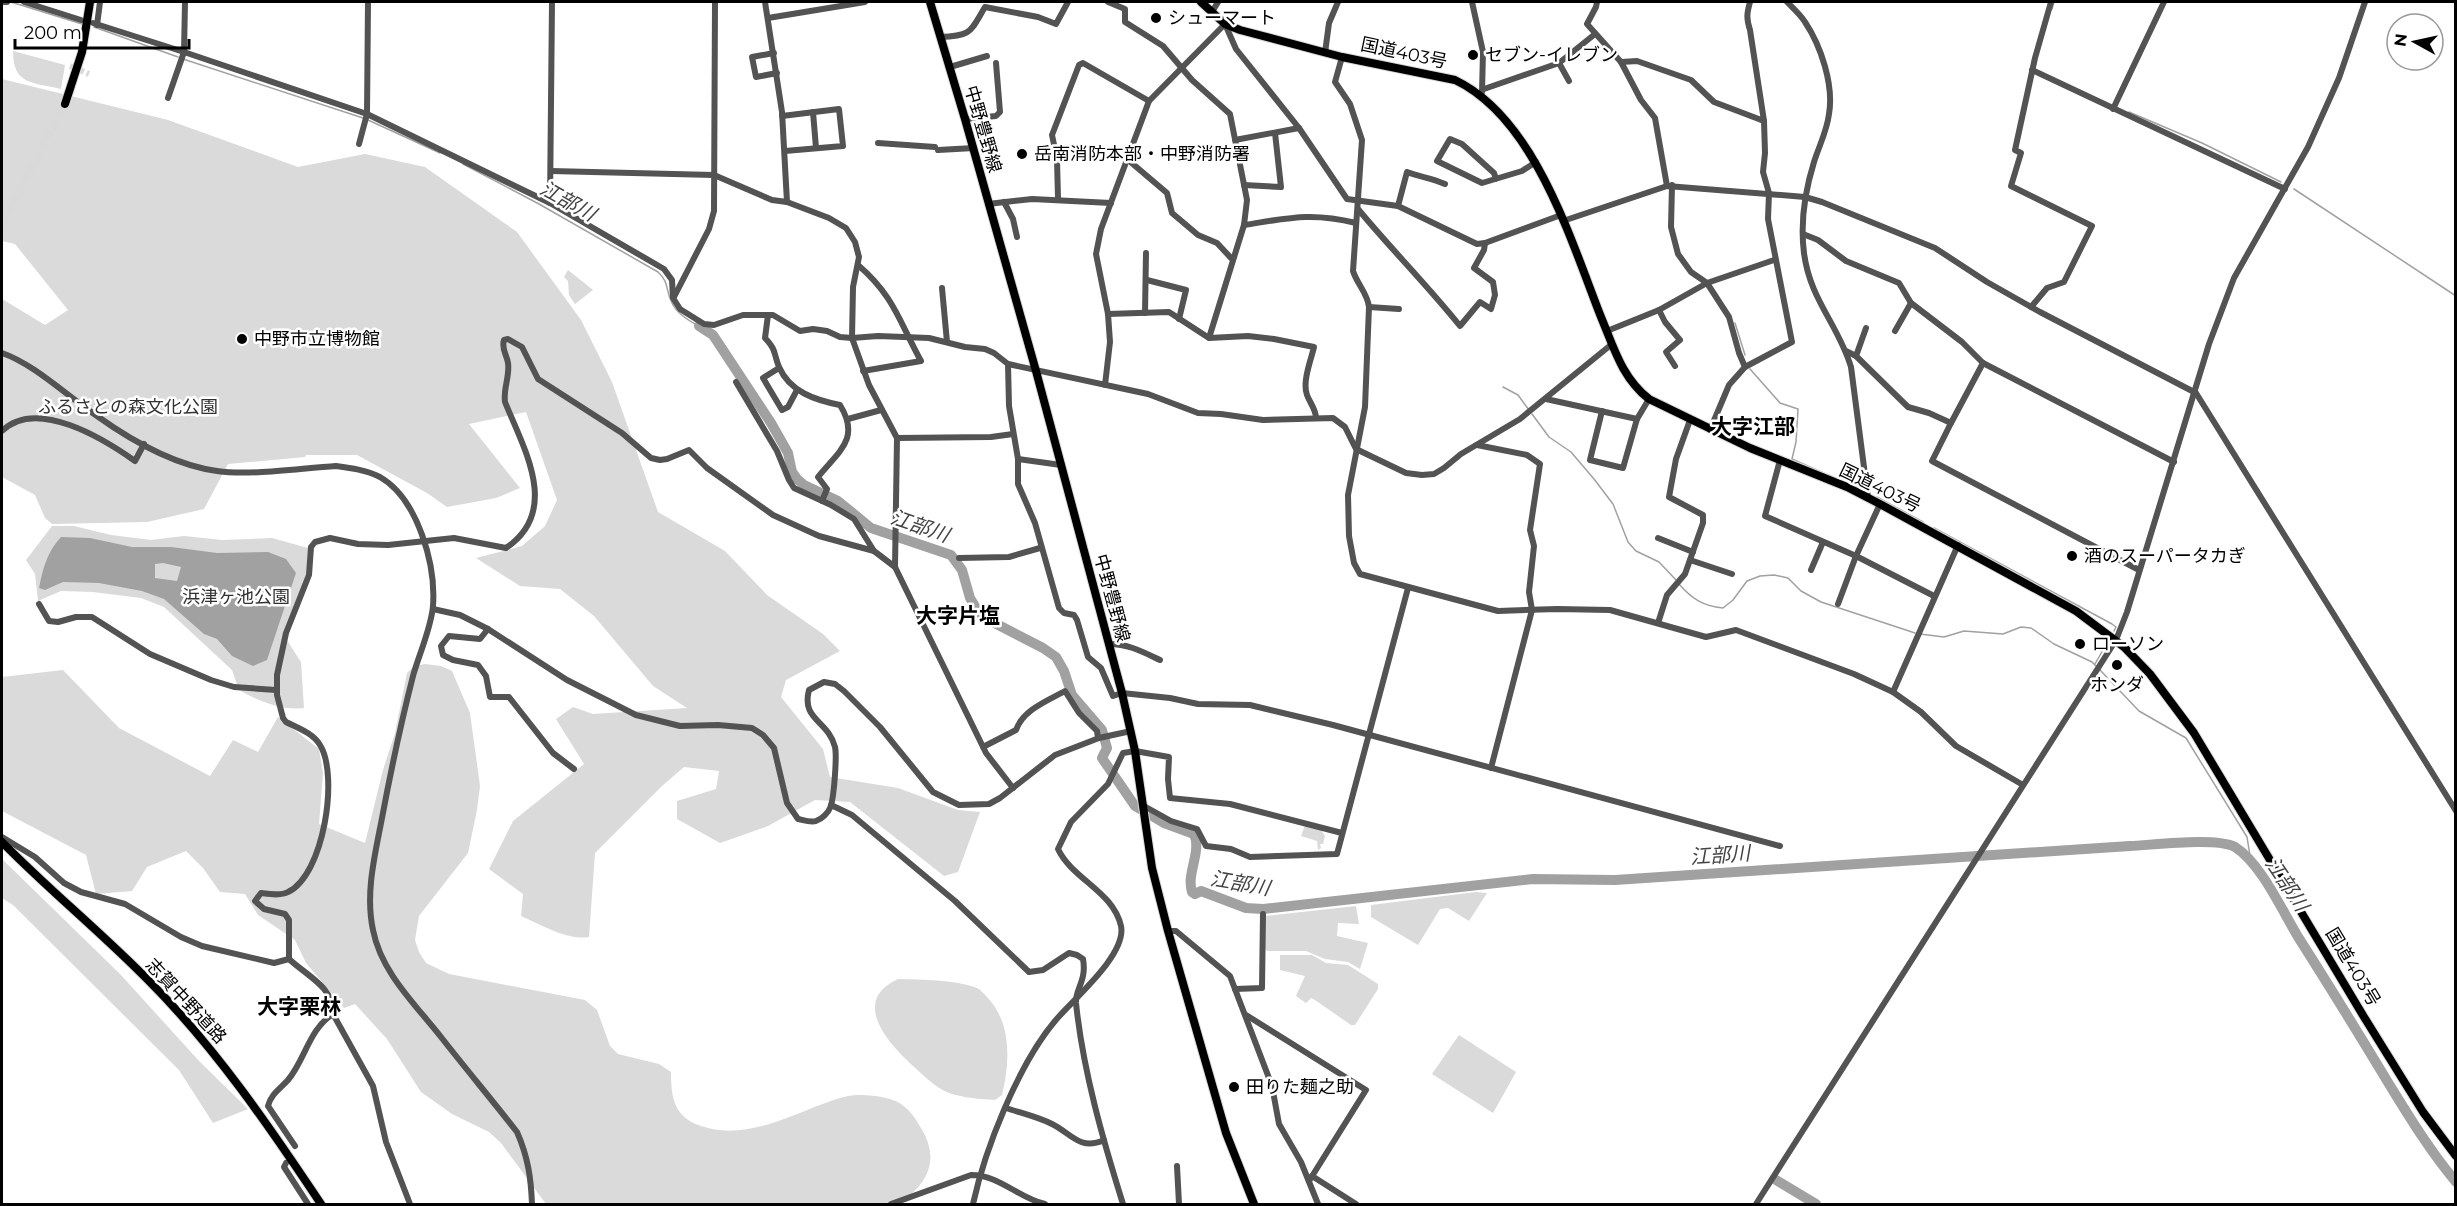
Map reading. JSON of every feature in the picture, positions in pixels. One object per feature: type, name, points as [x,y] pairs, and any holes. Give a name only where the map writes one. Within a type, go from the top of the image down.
[{"type":"highway","name":"国道403号","points":[[1201,2],[1225,24],[1325,53],[1455,80],[1482,92],[1537,162],[1562,218],[1622,370],[1649,399],[1710,430],[1880,504],[2076,611],[2116,640],[2150,674],[2194,733],[2364,1017],[2423,1112],[2456,1156]]},
{"type":"main road","points":[[65,104],[81,52],[90,2]]},
{"type":"main road","name":"中野豊野線","points":[[930,2],[974,148],[1036,371],[1122,693],[1135,752],[1152,868],[1168,932],[1226,1132],[1254,1204]]},
{"type":"main road","name":"志賀中野道路","points":[[2,842],[149,980],[221,1061],[321,1204]]},
{"type":"street","points":[[2,2],[7,2]]},
{"type":"street","points":[[24,2],[81,20]]},
{"type":"street","points":[[100,2],[95,24],[366,115],[550,203],[664,269],[672,280],[674,298],[680,309],[704,324],[714,325],[743,315],[773,315],[800,331],[813,329],[852,338],[908,336],[985,349],[1008,364],[1148,394],[1198,413],[1263,420],[1333,418],[1345,427],[1356,449],[1406,473],[1422,475],[1439,471],[1526,414],[1612,344]]},
{"type":"street","points":[[168,98],[184,52],[185,2]]},
{"type":"street","points":[[359,144],[366,115],[369,2]]},
{"type":"street","points":[[550,203],[552,2]]},
{"type":"street","points":[[674,298],[709,229],[714,211],[715,2]]},
{"type":"street","points":[[765,2],[782,116],[786,202]]},
{"type":"street","points":[[768,18],[865,2]]},
{"type":"street","points":[[940,37],[967,33],[974,28],[985,7],[1038,17],[1056,24],[1068,2]]},
{"type":"street","points":[[1108,2],[1125,9]]},
{"type":"street","points":[[1129,2],[1125,9],[1125,22],[1163,46],[1192,80],[1230,114],[1247,200],[1244,225],[1209,338]]},
{"type":"street","points":[[1212,12],[1218,2]]},
{"type":"street","points":[[1325,53],[1329,23],[1338,2]]},
{"type":"street","points":[[1472,2],[1483,52],[1482,92],[1559,63],[1595,34]]},
{"type":"street","points":[[1597,2],[1587,24],[1621,62],[1641,100],[1651,109],[1655,118],[1670,186],[1673,240],[1678,254],[1691,272],[1707,283],[1729,317],[1745,367]]},
{"type":"street","points":[[1710,430],[1729,385],[1745,367],[1792,342],[1774,260],[1768,219],[1769,194],[1763,172],[1766,153],[1764,121],[1746,14],[1750,2]]},
{"type":"street","points":[[1787,2],[1804,19],[1812,33],[1824,66],[1830,102],[1828,121],[1804,197],[1804,252],[1814,295],[1846,351],[1851,367],[1868,498]]},
{"type":"street","points":[[2031,307],[2047,288],[2064,282],[2092,226],[2011,186],[2021,153],[2015,150],[2032,70],[2051,2]]},
{"type":"street","points":[[2113,108],[2164,2]]},
{"type":"street","points":[[1756,1204],[2116,640],[2127,612],[2196,393],[2209,344],[2234,278],[2307,147],[2339,78],[2365,2]]},
{"type":"street","points":[[1105,385],[1110,342],[1108,314],[1096,254],[1101,229],[1149,101],[1225,24],[1236,49],[1299,128],[1347,199],[1398,206],[1470,242],[1485,243],[1670,186],[1804,197],[1822,202],[1935,248],[2031,307],[2196,393],[2456,811]]},
{"type":"street","points":[[774,53],[752,57],[756,77],[777,73]]},
{"type":"street","points":[[950,67],[987,56]]},
{"type":"street","points":[[1342,57],[1335,82],[1350,104],[1362,140],[1353,271],[1357,283],[1368,299],[1369,308],[1365,407],[1348,495],[1349,536],[1354,563],[1360,574],[1498,611],[1610,610],[1706,637],[1736,630],[1854,674],[1893,692],[1921,712],[1956,746],[2023,785]]},
{"type":"street","points":[[1621,62],[1637,60],[1691,80],[1714,102],[1764,121]]},
{"type":"street","points":[[965,119],[996,117],[1000,112],[996,63]]},
{"type":"street","points":[[1058,198],[1057,159],[1052,135],[1079,65],[1083,63],[1149,101]]},
{"type":"street","points":[[1559,63],[1569,81]]},
{"type":"street","points":[[2032,70],[2285,189]]},
{"type":"street","points":[[782,116],[839,109],[843,146],[785,151]]},
{"type":"street","points":[[813,112],[816,148]]},
{"type":"street","points":[[1235,140],[1299,128]]},
{"type":"street","points":[[1244,185],[1281,187],[1275,133]]},
{"type":"street","points":[[1496,178],[1494,173],[1462,144],[1450,139],[1437,161],[1482,183],[1522,171],[1537,162]]},
{"type":"street","points":[[878,142],[937,148],[974,148]]},
{"type":"street","points":[[1127,159],[1167,193],[1172,213],[1198,235],[1217,243],[1232,259]]},
{"type":"street","points":[[551,171],[714,175],[772,200],[786,202],[829,218],[846,228],[855,242],[859,256],[853,287],[852,338],[863,371],[897,438],[895,567]]},
{"type":"street","points":[[1398,206],[1407,172],[1445,184]]},
{"type":"street","points":[[988,204],[1058,198],[1111,203]]},
{"type":"street","points":[[1004,202],[1013,219],[1017,237]]},
{"type":"street","points":[[1358,209],[1414,274],[1429,287],[1460,326],[1480,302],[1491,309],[1495,295],[1492,282],[1473,268],[1484,250],[1485,243]]},
{"type":"street","points":[[1244,225],[1306,216],[1327,216],[1356,223]]},
{"type":"street","points":[[1803,234],[1818,240],[1846,261],[1899,283],[1911,303],[1962,342],[1983,363],[2174,462]]},
{"type":"street","points":[[1145,313],[1146,253]]},
{"type":"street","points":[[1607,331],[1659,310],[1707,283],[1774,260]]},
{"type":"street","points":[[858,265],[878,281],[894,305],[921,361],[863,371]]},
{"type":"street","points":[[1147,280],[1186,290],[1179,319]]},
{"type":"street","points":[[942,288],[947,342]]},
{"type":"street","points":[[1895,331],[1911,303]]},
{"type":"street","points":[[1369,308],[1399,309]]},
{"type":"street","points":[[1659,310],[1665,322],[1680,340],[1666,352],[1675,366]]},
{"type":"street","points":[[1108,314],[1169,312],[1209,338],[1248,336],[1314,347],[1306,384],[1307,395],[1316,417]]},
{"type":"street","points":[[768,315],[765,338],[774,348],[780,368],[796,390],[816,400],[840,405],[848,419],[849,429],[843,450],[818,477],[827,489],[822,501]]},
{"type":"street","points":[[1856,356],[1866,328]]},
{"type":"street","points":[[410,1204],[386,1142],[373,1086],[333,1014],[333,1003],[328,992],[289,959],[289,920],[282,912],[264,909],[255,901],[261,894],[287,894],[298,886],[317,857],[323,836],[328,764],[322,747],[314,737],[286,722],[283,718],[276,690],[286,633],[309,575],[311,547],[315,542],[330,538],[358,544],[388,545],[454,538],[506,548],[521,534],[531,522],[535,509],[533,474],[505,402],[508,364],[502,346],[504,340],[507,339],[522,347],[538,379],[622,433],[651,458],[667,459],[689,450],[716,476],[773,515],[819,536],[874,551]]},
{"type":"street","points":[[1846,351],[1856,356],[1908,407],[1929,412],[1951,423]]},
{"type":"street","points":[[2,352],[21,361],[97,417],[144,444],[194,466],[219,471],[336,466],[367,471],[391,485],[403,498],[414,516],[432,574],[433,609],[413,676],[393,760],[370,885],[373,928],[386,966],[517,1132],[525,1150],[531,1174],[532,1204]]},
{"type":"street","points":[[1983,363],[1932,461],[2139,570]]},
{"type":"street","points":[[1008,364],[1013,434],[1018,459],[1018,484],[1035,523],[1040,548],[1059,608],[1064,613],[1074,615],[1088,657],[1101,668],[1113,696],[1122,693],[1170,698],[1198,704],[1250,705],[1780,846]]},
{"type":"street","points":[[780,368],[763,378],[783,410],[788,407],[796,390]]},
{"type":"street","points":[[736,382],[777,451],[789,480],[795,488],[854,519],[874,551],[895,567],[983,747],[1013,788]]},
{"type":"street","points":[[1546,399],[1637,419]]},
{"type":"street","points":[[1602,411],[1590,460],[1623,468],[1637,419],[1649,399]]},
{"type":"street","points":[[848,419],[881,410]]},
{"type":"street","points":[[1658,623],[1667,595],[1683,576],[1703,523],[1702,515],[1669,497],[1676,459],[1690,420]]},
{"type":"street","points":[[2,431],[16,421],[57,421],[86,431],[135,461],[144,444]]},
{"type":"street","points":[[897,438],[992,437],[1013,434]]},
{"type":"street","points":[[1476,445],[1527,455],[1540,464],[1530,530],[1534,546],[1529,592],[1532,610],[1491,768]]},
{"type":"street","points":[[1018,459],[1061,465]]},
{"type":"street","points":[[1780,460],[1765,516],[1856,556],[1934,596]]},
{"type":"street","points":[[1838,604],[1856,556],[1880,504]]},
{"type":"street","points":[[1658,538],[1692,552]]},
{"type":"street","points":[[1811,570],[1823,542]]},
{"type":"street","points":[[1893,692],[1958,545]]},
{"type":"street","points":[[959,558],[1009,557],[1040,548]]},
{"type":"street","points":[[1690,560],[1732,574]]},
{"type":"street","points":[[1144,806],[1171,821],[1197,829],[1206,846],[1231,849],[1250,857],[1336,854],[1408,588]]},
{"type":"street","points":[[39,604],[49,621],[58,622],[76,617],[92,617],[150,654],[211,680],[234,687],[276,690]]},
{"type":"street","points":[[433,609],[460,615],[488,629],[567,680],[636,715],[680,726],[718,724],[752,728],[763,735],[774,748],[787,803],[798,819],[816,821],[825,815],[831,805],[835,748],[829,730],[808,709],[807,699],[812,687],[824,682],[835,684],[852,698],[880,727],[923,782],[941,798],[959,806],[989,804],[1055,755],[1098,738],[1131,731]]},
{"type":"street","points":[[488,629],[480,639],[449,636],[441,646],[443,655],[446,658],[478,665],[486,676],[490,697],[508,697],[553,753],[574,769]]},
{"type":"street","points":[[1109,644],[1134,647],[1160,660]]},
{"type":"street","points":[[983,747],[1016,730],[1019,720],[1065,691],[1079,713],[1097,731],[1098,738]]},
{"type":"street","points":[[973,1204],[980,1175],[1006,1108],[1038,1043],[1055,1020],[1076,1001],[1118,947],[1121,926],[1109,902],[1064,862],[1058,849],[1071,822],[1108,784],[1123,753],[1169,756],[1170,798],[1230,804],[1342,833]]},
{"type":"street","points":[[831,805],[852,815],[955,900],[1029,972],[1043,970],[1069,953],[1083,959],[1085,975],[1076,1001],[1104,1140],[1123,1204]]},
{"type":"street","points":[[2,837],[34,857],[64,883],[81,892],[125,904],[181,937],[202,946],[274,963],[289,959]]},
{"type":"street","points":[[1235,989],[1262,988],[1263,914]]},
{"type":"street","points":[[1168,932],[1176,930],[1230,976],[1272,1086],[1279,1124],[1310,1179],[1315,1203]]},
{"type":"street","points":[[295,1146],[268,1106],[270,1098],[290,1079],[322,1021],[333,1014]]},
{"type":"street","points":[[1246,1015],[1366,1090],[1310,1179]]},
{"type":"street","points":[[1006,1108],[1053,1124],[1065,1134],[1085,1144],[1095,1144],[1104,1140]]},
{"type":"street","points":[[286,1163],[284,1167],[308,1204]]},
{"type":"street","points":[[1177,1166],[1179,1204]]},
{"type":"street","points":[[891,1204],[971,1175],[980,1175],[1003,1183],[1032,1202],[1045,1204]]},
{"type":"street","points":[[1310,1179],[1356,1204]]},
{"type":"green space","points":[[13,51],[65,65],[61,89],[26,80],[16,70]]},
{"type":"green space","name":"ふるさとの森文化公園","points":[[2,79],[168,120],[298,167],[365,154],[425,167],[517,232],[581,320],[612,382],[658,512],[725,551],[767,595],[823,634],[840,651],[786,680],[781,697],[823,749],[830,777],[898,788],[958,810],[980,812],[958,872],[944,876],[850,802],[815,800],[768,826],[720,843],[677,819],[677,801],[716,789],[719,771],[684,767],[595,853],[589,937],[572,937],[521,916],[523,894],[489,869],[513,821],[584,764],[556,719],[573,707],[593,714],[687,708],[653,686],[594,616],[560,589],[520,586],[476,558],[522,546],[545,526],[557,500],[526,412],[469,424],[520,488],[496,498],[447,507],[427,493],[357,455],[306,455],[305,457],[228,464],[204,509],[147,522],[52,524],[45,518],[35,495],[2,477],[2,299],[45,325],[68,310],[15,244],[2,241]]},
{"type":"green space","points":[[568,270],[593,290],[575,304],[569,295],[568,281],[564,277]]},
{"type":"green space","name":"浜津ヶ池公園","points":[[52,526],[74,526],[111,535],[151,540],[184,536],[222,540],[272,538],[308,548],[307,575],[283,634],[301,662],[304,708],[287,708],[270,704],[239,690],[232,670],[164,607],[141,598],[93,592],[61,591],[38,601],[35,574],[26,560]]},
{"type":"green space","points":[[425,664],[441,666],[452,671],[470,713],[480,786],[468,853],[419,916],[415,940],[426,963],[449,974],[585,1000],[597,1010],[610,1046],[618,1054],[659,1064],[671,1072],[673,1098],[676,1105],[685,1117],[701,1126],[729,1131],[758,1127],[786,1119],[834,1100],[856,1095],[896,1101],[915,1118],[927,1140],[930,1151],[928,1171],[917,1189],[898,1204],[546,1204],[501,1143],[489,1132],[452,1114],[421,1092],[387,1039],[355,1004],[344,1008],[306,963],[295,940],[258,915],[245,894],[220,892],[203,868],[186,851],[147,867],[132,891],[96,894],[86,855],[2,811],[2,677],[63,670],[119,728],[210,776],[233,740],[258,752],[278,717],[319,749],[323,773],[319,824],[365,843],[383,770],[395,733],[407,673],[414,666]]},
{"type":"green space","points":[[1305,825],[1319,827],[1325,836],[1318,850],[1317,841],[1301,836]]},
{"type":"green space","points":[[2,859],[121,975],[199,1061],[248,1109],[213,1123],[179,1070],[13,905],[2,898]]},
{"type":"green space","points":[[1476,892],[1487,893],[1469,921],[1448,908],[1440,909],[1418,945],[1371,917],[1371,905]]},
{"type":"green space","points":[[1356,906],[1359,924],[1338,923],[1337,936],[1368,943],[1360,969],[1348,962],[1325,959],[1306,951],[1267,951],[1265,949],[1265,916]]},
{"type":"green space","points":[[1280,955],[1312,955],[1326,963],[1348,965],[1378,984],[1378,989],[1355,1025],[1351,1025],[1315,1000],[1311,998],[1306,1003],[1296,996],[1305,976],[1280,970]]},
{"type":"green space","points":[[898,979],[958,983],[977,988],[987,997],[1001,1019],[1007,1043],[1007,1069],[1002,1095],[995,1100],[949,1093],[925,1077],[893,1046],[878,1022],[875,1010],[877,999],[884,988]]},
{"type":"green space","points":[[1459,1035],[1516,1072],[1493,1113],[1432,1074]]},
{"type":"shaded area","name":"浜津ヶ池公園","points":[[61,537],[90,538],[132,547],[171,547],[217,553],[268,552],[286,559],[296,573],[267,660],[253,666],[232,656],[217,639],[204,634],[164,599],[142,591],[99,583],[63,582],[45,590],[39,588],[46,561],[52,548]],"holes":[[[163,563],[181,567],[177,581],[155,578],[155,564]]]},
{"type":"waterway","name":"江部川","points":[[11,2],[82,24]]},
{"type":"waterway","points":[[2052,9],[2054,2]]},
{"type":"waterway","name":"江部川","points":[[94,27],[178,57]]},
{"type":"waterway","name":"江部川","points":[[183,59],[363,118]]},
{"type":"waterway","points":[[2129,112],[2202,143],[2281,182]]},
{"type":"waterway","name":"江部川","points":[[368,120],[440,153]]},
{"type":"waterway","name":"江部川","points":[[463,164],[539,204],[658,272],[666,283],[677,311],[699,326]]},
{"type":"waterway","points":[[2294,189],[2456,296]]},
{"type":"waterway","points":[[1735,323],[1745,355]]},
{"type":"waterway","name":"江部川","points":[[699,326],[713,335],[771,423],[788,453],[792,472],[797,479],[804,485],[838,501],[871,528],[951,555],[962,570],[970,598],[981,616],[1056,657],[1064,671],[1072,695],[1102,730],[1107,748],[1102,758],[1135,806],[1164,823],[1194,834],[1196,848],[1191,885],[1192,892],[1195,894],[1201,891],[1246,908],[1263,909],[1533,879],[1615,880],[2169,843],[2226,844],[2235,847],[2245,855],[2263,877],[2405,1109],[2456,1182]]},
{"type":"waterway","points":[[1750,369],[1780,403],[1798,409],[1796,442],[1792,459],[1837,479]]},
{"type":"waterway","points":[[1503,387],[1518,395],[1529,410]]},
{"type":"waterway","points":[[1532,414],[1549,437],[1571,452],[1613,504],[1628,542],[1636,551],[1659,562],[1676,580]]},
{"type":"waterway","points":[[1877,497],[1923,522]]},
{"type":"waterway","points":[[1934,528],[2112,624],[2116,627],[2114,631]]},
{"type":"waterway","points":[[1679,584],[1698,601],[1723,608],[1733,600],[1747,581],[1760,576],[1774,575],[1788,578],[1801,591],[1821,602],[1915,633]]},
{"type":"waterway","points":[[1920,634],[1944,637],[1964,631],[2003,634],[2021,627],[2031,628],[2054,644],[2092,662],[2097,667]]},
{"type":"waterway","points":[[2095,664],[2108,641]]},
{"type":"waterway","points":[[2100,670],[2139,711],[2186,738],[2247,837],[2251,862]]},
{"type":"waterway","points":[[1776,1180],[1816,1204]]},
{"type":"tunnel","points":[[70,66],[89,74]]},
{"type":"tunnel","points":[[2,224],[65,104]]},
{"type":"place","name":"シューマート","points":[[1156,18]]},
{"type":"place","name":"セブン-イレブン","points":[[1473,55]]},
{"type":"place","name":"岳南消防本部・中野消防署","points":[[1022,154]]},
{"type":"place","name":"中野市立博物館","points":[[242,339]]},
{"type":"place","name":"酒のスーパータカぎ","points":[[2072,556]]},
{"type":"place","name":"ローソン","points":[[2080,644]]},
{"type":"place","name":"ホンダ","points":[[2117,665]]},
{"type":"place","name":"田りた麺之助","points":[[1234,1087]]},
{"type":"district","name":"大字江部","points":[[1753,426]]},
{"type":"district","name":"大字片塩","points":[[958,615]]},
{"type":"district","name":"大字栗林","points":[[299,1006]]}]
